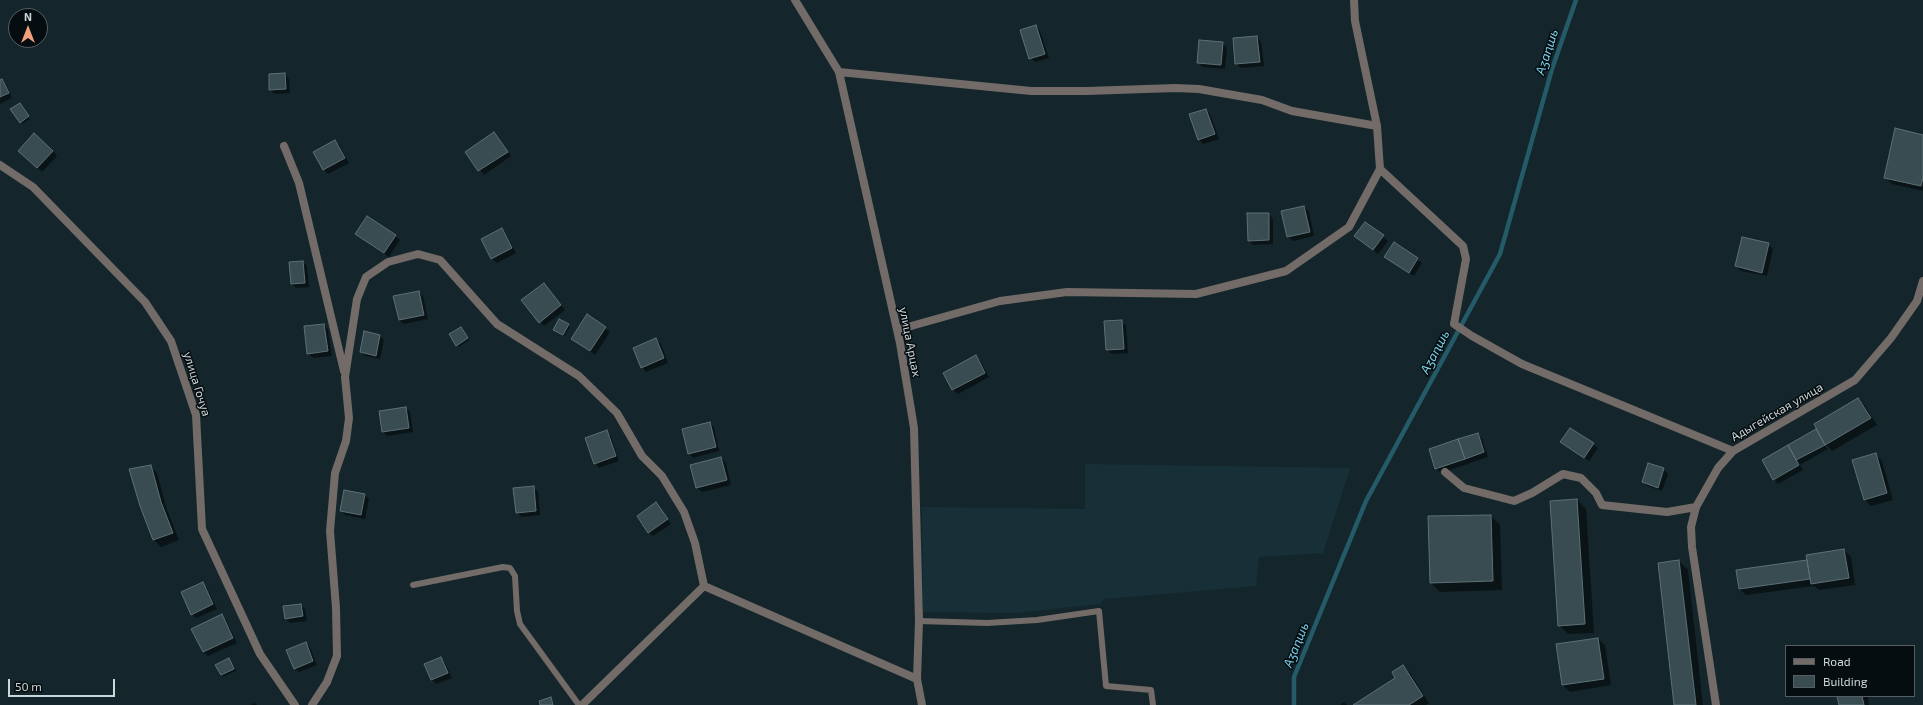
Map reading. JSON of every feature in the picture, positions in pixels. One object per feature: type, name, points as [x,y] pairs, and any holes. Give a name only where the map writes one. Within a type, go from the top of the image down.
[{"type":"street","name":"улица Арцах","points":[[795,0],[839,72],[897,330],[914,428],[919,621],[917,679],[922,705]]},
{"type":"street","points":[[897,330],[1000,302],[1067,292],[1196,294],[1286,271],[1349,227],[1380,168],[1377,126],[1355,21],[1354,0]]},
{"type":"street","points":[[839,72],[1031,91],[1175,88],[1199,89],[1262,100],[1305,114],[1377,126]]},
{"type":"street","points":[[284,146],[299,182],[345,377],[349,418],[346,441],[335,473],[330,531],[336,608],[337,656],[327,682],[312,705]]},
{"type":"street","name":"улица Гочуа","points":[[0,165],[33,187],[145,302],[171,341],[196,414],[202,529],[260,654],[295,705]]},
{"type":"street","points":[[1380,168],[1463,246],[1466,259],[1454,324],[1472,336],[1522,364],[1733,452]]},
{"type":"street","points":[[345,377],[357,299],[366,277],[388,262],[418,254],[440,260],[497,324],[579,376],[617,413],[642,456],[662,476],[684,512],[695,544],[704,586]]},
{"type":"street","name":"Адыгейская улица","points":[[1716,705],[1692,546],[1691,527],[1696,507],[1718,468],[1733,452],[1760,434],[1813,406],[1855,380],[1890,338],[1917,301],[1923,282]]},
{"type":"street","points":[[1445,472],[1464,488],[1514,501],[1532,493],[1563,474],[1581,478],[1596,493],[1602,505],[1666,512],[1696,507]]},
{"type":"street","points":[[704,586],[917,679]]},
{"type":"street","points":[[581,705],[704,586]]},
{"type":"lane","points":[[413,585],[503,567],[510,568],[515,576],[517,611],[520,624],[581,705]]},
{"type":"lane","points":[[919,621],[987,623],[1023,621],[1099,611],[1106,686],[1151,690],[1153,705]]},
{"type":"shaded area","points":[[1085,464],[1350,468],[1323,553],[1259,557],[1256,586],[1104,599],[1100,604],[1016,613],[923,612],[922,507],[1085,509]]},
{"type":"building","points":[[1036,25],[1045,54],[1029,59],[1020,30]]},
{"type":"building","points":[[1257,36],[1260,62],[1235,64],[1233,38]]},
{"type":"building","points":[[1199,40],[1223,42],[1221,65],[1197,63]]},
{"type":"building","points":[[285,73],[286,89],[269,90],[269,74]]},
{"type":"building","points":[[2,79],[9,93],[0,97],[0,80]]},
{"type":"building","points":[[20,103],[29,116],[20,123],[10,109]]},
{"type":"building","points":[[1206,109],[1215,134],[1198,140],[1189,114]]},
{"type":"building","points":[[1895,128],[1923,135],[1923,178],[1921,186],[1884,178]]},
{"type":"building","points":[[494,132],[508,152],[478,171],[465,152]]},
{"type":"building","points":[[34,133],[53,151],[37,168],[18,151]]},
{"type":"building","points":[[335,140],[345,158],[323,170],[313,152]]},
{"type":"building","points":[[1304,206],[1310,232],[1287,237],[1281,211]]},
{"type":"building","points":[[1247,213],[1269,213],[1269,240],[1248,241]]},
{"type":"building","points":[[367,216],[396,235],[384,253],[355,234]]},
{"type":"building","points":[[1365,222],[1384,235],[1373,250],[1354,236]]},
{"type":"building","points":[[502,228],[512,248],[491,259],[481,239]]},
{"type":"building","points":[[1742,237],[1769,243],[1762,273],[1735,266]]},
{"type":"building","points":[[1394,242],[1418,258],[1409,273],[1384,257]]},
{"type":"building","points":[[303,261],[305,283],[291,284],[289,262]]},
{"type":"building","points":[[544,283],[561,305],[539,323],[521,300]]},
{"type":"building","points":[[419,291],[424,315],[399,320],[393,296]]},
{"type":"building","points":[[587,314],[606,327],[590,351],[571,339]]},
{"type":"building","points":[[559,319],[569,324],[563,335],[553,330]]},
{"type":"building","points":[[1122,320],[1124,349],[1106,350],[1104,321]]},
{"type":"building","points":[[324,324],[328,351],[307,354],[304,326]]},
{"type":"building","points":[[461,327],[468,338],[456,346],[449,334]]},
{"type":"building","points":[[364,331],[380,335],[376,356],[360,352]]},
{"type":"building","points":[[656,338],[664,358],[641,368],[633,348]]},
{"type":"building","points":[[976,355],[985,373],[952,390],[943,373]]},
{"type":"building","points":[[1858,398],[1871,418],[1825,445],[1814,424]]},
{"type":"building","points":[[406,407],[409,428],[382,432],[379,411]]},
{"type":"building","points":[[710,422],[716,447],[688,454],[682,429]]},
{"type":"building","points":[[1570,428],[1594,443],[1584,458],[1560,442]]},
{"type":"building","points":[[1816,429],[1825,445],[1796,460],[1788,445]]},
{"type":"building","points":[[607,430],[616,456],[594,464],[585,438]]},
{"type":"building","points":[[1478,433],[1484,452],[1465,459],[1458,439]]},
{"type":"building","points":[[1458,439],[1465,459],[1435,469],[1429,449]]},
{"type":"building","points":[[1788,445],[1799,465],[1773,480],[1762,460]]},
{"type":"building","points":[[1876,453],[1887,493],[1864,500],[1852,460]]},
{"type":"building","points":[[721,457],[727,480],[696,488],[690,465]]},
{"type":"building","points":[[1648,463],[1664,468],[1658,488],[1642,482]]},
{"type":"building","points":[[151,465],[161,502],[173,533],[153,540],[140,506],[129,469]]},
{"type":"building","points":[[534,486],[536,511],[516,513],[513,488]]},
{"type":"building","points":[[344,490],[365,494],[361,515],[340,511]]},
{"type":"building","points":[[1577,499],[1585,624],[1558,626],[1550,501]]},
{"type":"building","points":[[656,502],[668,519],[648,533],[637,516]]},
{"type":"building","points":[[1491,515],[1493,581],[1430,583],[1428,516]]},
{"type":"building","points":[[1844,549],[1849,578],[1811,584],[1806,555]]},
{"type":"building","points":[[1679,560],[1696,705],[1674,705],[1658,563]]},
{"type":"building","points":[[1807,560],[1810,579],[1739,589],[1736,570]]},
{"type":"building","points":[[203,582],[213,604],[191,615],[181,592]]},
{"type":"building","points":[[301,604],[303,616],[285,619],[283,606]]},
{"type":"building","points":[[222,614],[233,638],[203,652],[191,629]]},
{"type":"building","points":[[1598,638],[1604,679],[1562,685],[1556,644]]},
{"type":"building","points":[[306,642],[313,661],[294,669],[286,650]]},
{"type":"building","points":[[441,657],[448,673],[431,680],[424,664]]},
{"type":"building","points":[[229,658],[234,669],[221,675],[215,665]]},
{"type":"building","points":[[1403,665],[1423,696],[1409,705],[1353,705],[1395,678],[1392,672]]},
{"type":"building","points":[[551,697],[553,705],[540,705],[539,701]]},
{"type":"building","points":[[1837,697],[1862,697],[1864,705],[1839,705]]},
{"type":"waterway","name":"Аӡаԥшь","points":[[1294,705],[1294,677],[1366,501],[1500,254],[1552,69],[1576,0]]}]
